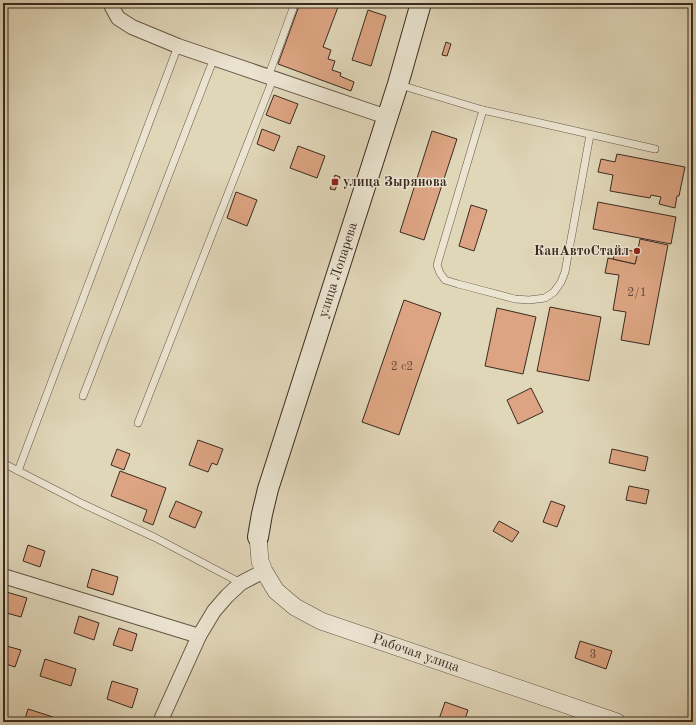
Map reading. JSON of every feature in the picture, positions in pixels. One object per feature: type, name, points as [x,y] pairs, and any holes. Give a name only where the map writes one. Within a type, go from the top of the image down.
[{"type":"main road","name":"улица Лопарева","points":[[258,537],[268,489],[398,84],[421,3]]},
{"type":"street","points":[[112,3],[112,7],[118,18],[132,27],[178,46],[387,117]]},
{"type":"street","name":"Рабочая улица","points":[[258,537],[260,561],[264,571],[276,591],[295,607],[321,620],[617,722]]},
{"type":"street","points":[[160,722],[199,636],[214,612],[227,596],[241,583],[264,571]]},
{"type":"street","points":[[3,576],[199,636]]},
{"type":"lane","points":[[138,423],[271,78],[295,3]]},
{"type":"lane","points":[[18,471],[178,46]]},
{"type":"lane","points":[[83,396],[214,58]]},
{"type":"lane","points":[[398,84],[482,110],[655,149]]},
{"type":"lane","points":[[482,110],[437,265],[445,280],[515,299],[529,300],[545,298],[554,292],[561,282],[565,272],[590,135]]},
{"type":"lane","points":[[3,463],[83,504],[154,537],[241,583]]},
{"type":"building","points":[[300,3],[328,3],[338,7],[323,47],[331,50],[328,59],[335,61],[332,70],[341,73],[340,76],[354,82],[351,91],[278,64]]},
{"type":"building","points":[[368,10],[386,16],[371,66],[352,60]]},
{"type":"building","points":[[446,42],[451,44],[447,56],[442,55]]},
{"type":"building","points":[[274,95],[298,104],[290,124],[266,115]]},
{"type":"building","points":[[262,129],[280,136],[274,151],[257,144]]},
{"type":"building","points":[[432,131],[457,139],[424,240],[400,232]]},
{"type":"building","points":[[298,146],[325,156],[317,178],[290,168]]},
{"type":"building","points":[[617,154],[685,167],[675,208],[659,204],[661,197],[651,195],[650,198],[610,191],[613,175],[598,172],[601,159],[615,162]]},
{"type":"building","points":[[335,175],[340,177],[335,190],[330,189]]},
{"type":"building","points":[[236,192],[257,200],[247,226],[227,218]]},
{"type":"building","points":[[598,202],[676,217],[671,244],[593,229]]},
{"type":"building","points":[[471,205],[487,210],[474,251],[459,246]]},
{"type":"building","points":[[640,239],[668,245],[649,345],[621,340],[626,312],[613,310],[619,275],[605,273],[608,258],[635,264]]},
{"type":"building","points":[[616,248],[638,252],[635,264],[613,259]]},
{"type":"building","points":[[404,300],[441,313],[399,435],[362,422]]},
{"type":"building","points":[[550,307],[601,317],[589,381],[537,371]]},
{"type":"building","points":[[497,308],[536,317],[523,374],[485,366]]},
{"type":"building","points":[[531,388],[543,412],[518,424],[507,400]]},
{"type":"building","points":[[198,440],[223,449],[217,465],[212,463],[208,472],[189,465]]},
{"type":"building","points":[[117,449],[130,454],[124,470],[111,465]]},
{"type":"building","points":[[612,449],[648,457],[645,471],[609,463]]},
{"type":"building","points":[[120,471],[166,488],[153,525],[143,521],[147,510],[111,496]]},
{"type":"building","points":[[629,486],[649,490],[646,504],[626,500]]},
{"type":"building","points":[[176,501],[202,512],[195,528],[169,517]]},
{"type":"building","points":[[551,501],[565,506],[557,527],[543,522]]},
{"type":"building","points":[[499,521],[519,532],[512,542],[493,531]]},
{"type":"building","points":[[28,545],[45,551],[40,567],[23,561]]},
{"type":"building","points":[[92,569],[118,577],[113,595],[87,587]]},
{"type":"building","points":[[3,591],[27,598],[21,617],[3,612]]},
{"type":"building","points":[[79,616],[99,623],[94,640],[74,633]]},
{"type":"building","points":[[119,628],[137,634],[132,651],[113,645]]},
{"type":"building","points":[[580,641],[612,651],[606,669],[575,658]]},
{"type":"building","points":[[3,645],[21,650],[15,667],[3,663]]},
{"type":"building","points":[[45,659],[76,669],[71,686],[40,676]]},
{"type":"building","points":[[112,681],[138,689],[132,708],[107,699]]},
{"type":"building","points":[[445,702],[468,710],[464,722],[438,722]]},
{"type":"building","points":[[28,709],[53,717],[51,722],[24,722]]},
{"type":"place","name":"улица Зырянова","points":[[335,182]]},
{"type":"place","name":"КанАвтоСтайл","points":[[637,251]]}]
